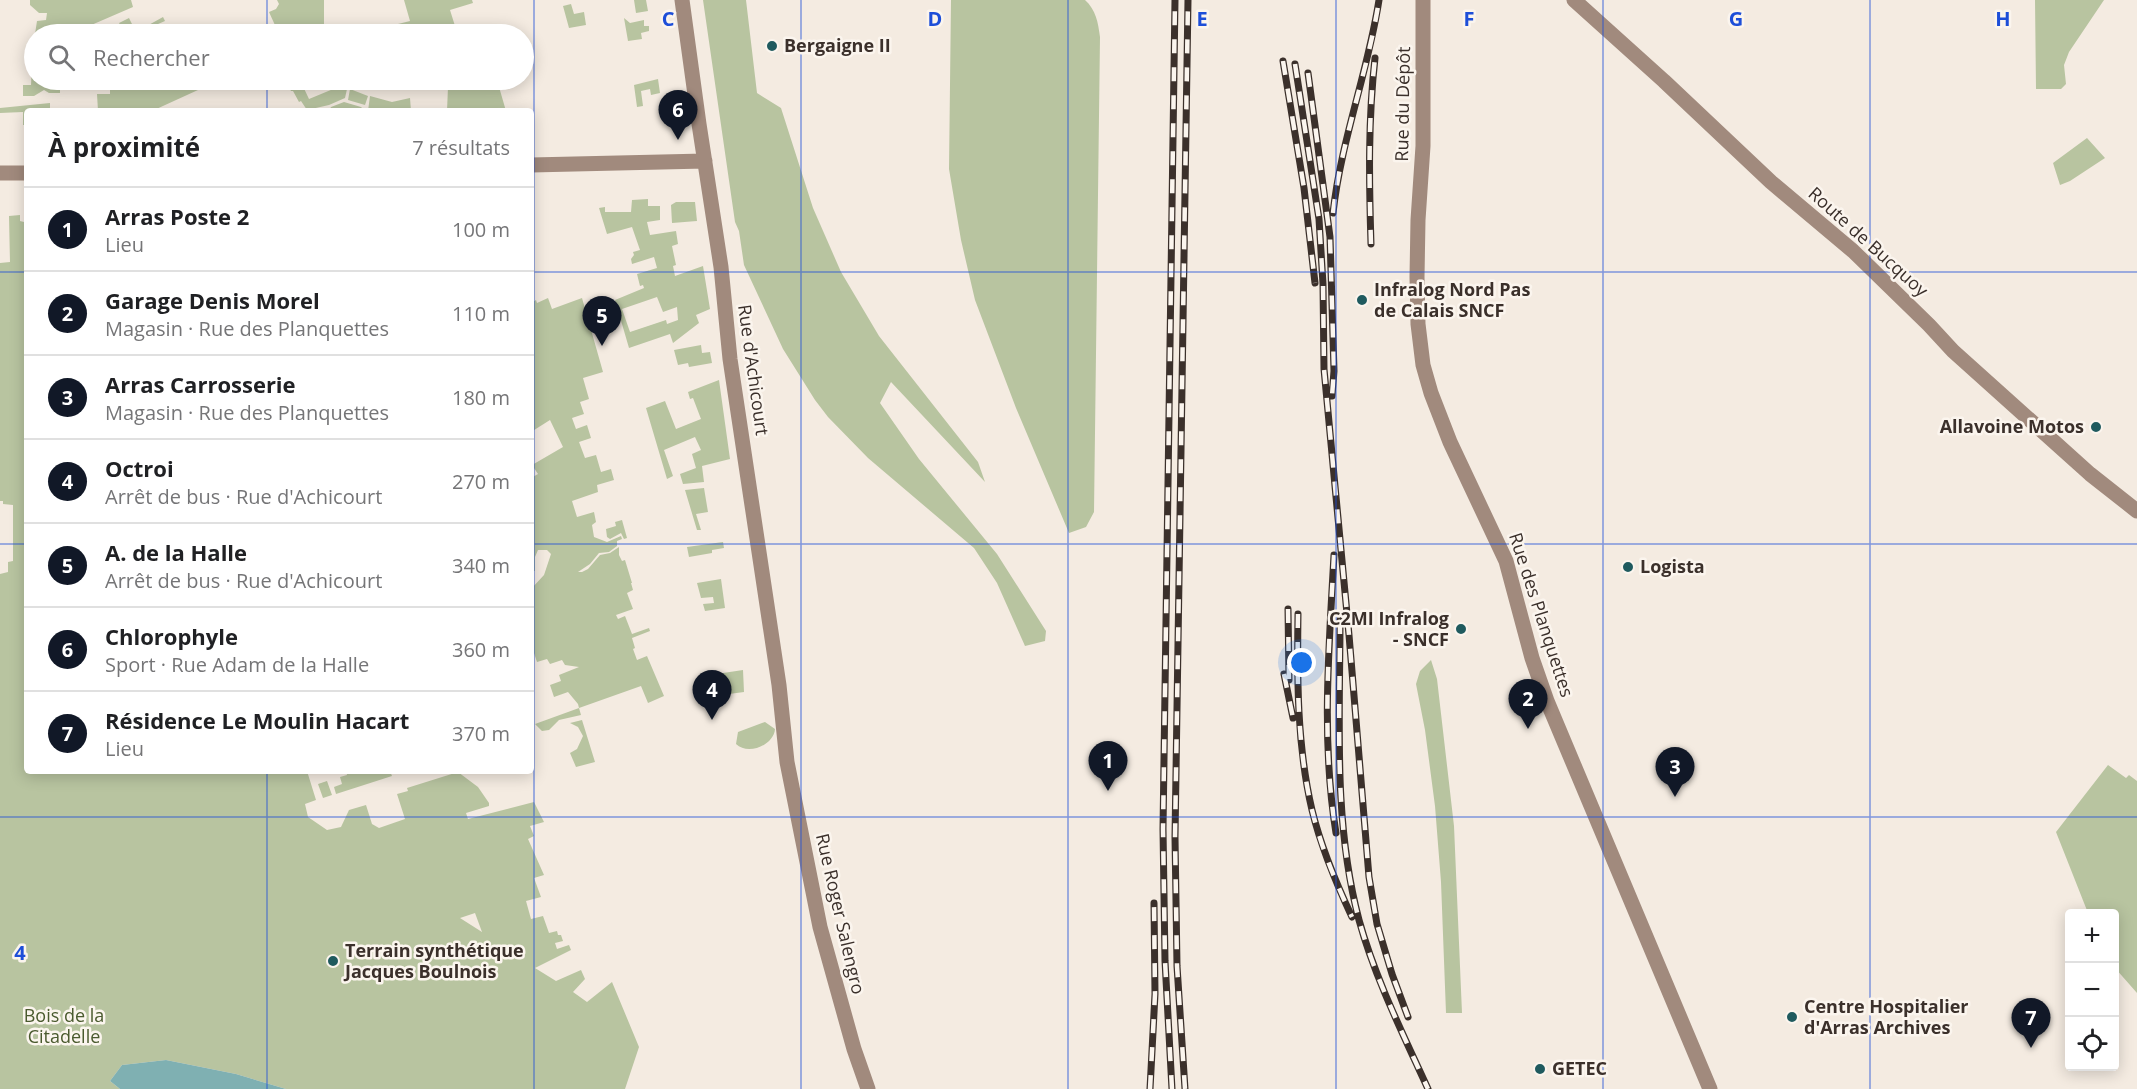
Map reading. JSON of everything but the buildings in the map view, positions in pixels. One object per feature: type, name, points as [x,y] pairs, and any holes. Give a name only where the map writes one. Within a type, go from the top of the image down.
[{"type":"street","name":"Rue d'Achicourt","points":[[682,0],[721,267],[730,359],[779,685],[784,745]]},
{"type":"street","name":"Rue du Dépôt","points":[[1419,208],[1423,146],[1423,0]]},
{"type":"street","name":"Route de Bucquoy","points":[[1574,0],[1771,182],[1853,251],[1953,351],[2090,474],[2137,511]]},
{"type":"street","points":[[534,165],[705,160]]},
{"type":"street","points":[[0,173],[24,172]]},
{"type":"street","name":"Rue des Planquettes","points":[[1419,208],[1418,324],[1423,365],[1431,393],[1450,442],[1506,561],[1532,658],[1547,701],[1710,1089]]},
{"type":"street","name":"Rue Roger Salengro","points":[[784,745],[819,927],[854,1049],[868,1089]]},
{"type":"green space","points":[[30,0],[131,0],[133,7],[94,24],[37,24],[37,21],[46,20],[47,13],[39,13],[30,5]]},
{"type":"green space","points":[[277,0],[324,0],[324,24],[274,24],[269,12],[276,9],[279,4]]},
{"type":"green space","points":[[404,0],[472,0],[473,3],[450,10],[454,24],[398,24],[410,21]]},
{"type":"green space","points":[[634,0],[646,0],[648,11],[636,13]]},
{"type":"green space","points":[[703,0],[746,0],[757,93],[781,108],[813,208],[841,272],[879,336],[978,462],[985,482],[891,382],[880,403],[919,459],[997,554],[1046,631],[1045,641],[1025,646],[997,583],[974,548],[868,458],[828,417],[783,349],[744,265],[739,231],[735,222]]},
{"type":"green space","points":[[951,0],[1085,0],[1092,8],[1097,21],[1100,37],[1094,512],[1086,527],[1069,533],[1016,408],[975,300],[961,240],[949,169]]},
{"type":"green space","points":[[2035,0],[2104,0],[2069,52],[2064,65],[2066,84],[2061,89],[2036,89]]},
{"type":"green space","points":[[571,4],[574,14],[584,12],[586,25],[569,28],[563,6]]},
{"type":"green space","points":[[163,17],[165,21],[158,24],[150,24]]},
{"type":"green space","points":[[129,18],[132,24],[120,24],[119,23]]},
{"type":"green space","points":[[624,18],[630,23],[644,20],[644,26],[649,26],[649,31],[641,33],[642,39],[628,41]]},
{"type":"green space","points":[[658,79],[660,93],[651,95],[650,89],[641,91],[643,106],[637,107],[634,85]]},
{"type":"green space","points":[[23,85],[24,90],[44,90],[34,96],[23,96]]},
{"type":"green space","points":[[44,90],[60,90],[60,93],[49,93]]},
{"type":"green space","points":[[110,90],[198,90],[159,108],[98,108],[97,94],[110,94]]},
{"type":"green space","points":[[305,90],[309,99],[331,90],[347,90],[345,98],[316,108],[306,108],[291,91]]},
{"type":"green space","points":[[350,90],[368,96],[365,105],[348,100]]},
{"type":"green space","points":[[448,90],[500,90],[505,108],[447,108]]},
{"type":"green space","points":[[370,96],[392,102],[410,98],[411,108],[368,108]]},
{"type":"green space","points":[[344,102],[362,108],[330,108]]},
{"type":"green space","points":[[50,103],[50,108],[24,108],[24,125],[23,112],[0,113],[0,108]]},
{"type":"green space","points":[[2087,138],[2105,158],[2060,185],[2053,163]]},
{"type":"green space","points":[[648,199],[648,206],[660,206],[660,220],[647,222],[650,235],[676,231],[678,244],[672,246],[676,265],[673,266],[675,276],[703,266],[710,309],[696,315],[699,323],[673,343],[670,334],[629,348],[615,300],[644,288],[643,285],[640,286],[637,274],[657,268],[654,257],[632,264],[633,252],[640,250],[632,227],[607,234],[599,208],[605,207],[605,212],[631,212],[632,200]],"holes":[[[657,297],[663,312],[677,307],[678,320],[667,324],[666,320],[630,332],[622,309]]]},
{"type":"green space","points":[[676,202],[695,202],[697,221],[672,223],[671,205]]},
{"type":"green space","name":"Bois de la Citadelle","points":[[20,215],[20,221],[24,222],[24,774],[308,774],[316,800],[305,804],[308,817],[327,830],[341,827],[349,810],[366,805],[372,824],[379,828],[405,819],[397,794],[408,791],[407,788],[452,774],[461,774],[478,787],[489,803],[489,806],[466,813],[468,819],[534,802],[544,822],[530,826],[534,836],[528,839],[544,875],[534,878],[541,897],[526,901],[531,919],[543,916],[549,933],[557,931],[558,935],[561,935],[563,941],[555,943],[557,949],[569,945],[571,950],[535,968],[556,981],[581,970],[585,979],[573,992],[587,1002],[612,982],[639,1047],[625,1089],[286,1089],[236,1074],[166,1060],[122,1065],[110,1081],[120,1089],[0,1089],[0,574],[8,572],[8,562],[13,561],[13,505],[3,504],[3,501],[0,501],[0,263],[10,262],[9,216]],"holes":[[[475,913],[482,932],[460,918]]]},
{"type":"green space","points":[[548,298],[552,309],[582,298],[603,372],[583,378],[589,399],[580,402],[584,414],[572,418],[576,429],[587,425],[591,438],[579,442],[585,458],[596,455],[601,472],[611,469],[614,480],[597,485],[598,492],[572,501],[577,517],[594,512],[596,522],[592,525],[594,537],[607,542],[621,536],[622,539],[617,541],[617,546],[609,552],[599,553],[590,564],[578,572],[588,569],[600,555],[610,553],[619,547],[619,555],[622,561],[625,560],[632,583],[633,590],[627,593],[633,609],[616,615],[618,619],[625,616],[632,634],[649,628],[650,631],[632,638],[635,648],[633,649],[637,660],[647,656],[664,696],[648,703],[641,686],[579,708],[568,692],[554,697],[550,685],[561,681],[559,675],[579,667],[565,665],[562,660],[550,664],[547,659],[537,662],[534,653],[534,586],[544,575],[551,554],[547,550],[538,550],[534,571],[534,476],[538,474],[534,464],[563,447],[550,420],[534,430],[534,301],[536,300],[537,303]]},
{"type":"green space","points":[[701,345],[702,353],[710,352],[712,363],[689,367],[688,363],[678,365],[674,350]]},
{"type":"green space","points":[[719,380],[730,459],[702,466],[704,482],[683,484],[680,474],[696,468],[692,454],[701,450],[695,437],[664,450],[673,476],[667,479],[646,408],[665,401],[676,429],[701,419],[693,398],[690,399],[688,392]]},
{"type":"green space","points":[[704,488],[708,512],[696,514],[701,530],[697,530],[685,490]]},
{"type":"green space","points":[[622,520],[627,538],[624,539],[621,533],[610,539],[607,537],[606,529],[616,526],[615,522]]},
{"type":"green space","points":[[723,542],[724,548],[712,550],[712,553],[689,557],[687,547]]},
{"type":"green space","points":[[721,579],[725,608],[705,611],[703,604],[714,603],[713,597],[701,598],[697,583]]},
{"type":"green space","points":[[1431,660],[1437,679],[1454,826],[1462,1013],[1446,1013],[1441,882],[1435,806],[1425,730],[1416,684],[1420,671]]},
{"type":"green space","points":[[743,670],[744,692],[729,694],[723,673]]},
{"type":"green space","points":[[579,708],[581,715],[559,720],[549,730],[542,731],[535,724]]},
{"type":"green space","points":[[582,720],[595,762],[576,767],[570,753],[577,749],[583,736],[578,727],[570,723]]},
{"type":"green space","points":[[765,722],[775,729],[774,735],[765,744],[747,749],[736,744],[738,732]]},
{"type":"green space","points":[[2108,765],[2126,778],[2129,775],[2137,781],[2137,993],[2119,973],[2119,909],[2086,909],[2056,832]]},
{"type":"green space","points":[[391,774],[392,776],[336,794],[334,787],[342,784],[340,777]]},
{"type":"green space","points":[[327,781],[332,795],[323,798],[318,784]]},
{"type":"water","points":[[166,1060],[236,1074],[286,1089],[120,1089],[110,1081],[122,1065]]},
{"type":"railway","points":[[1172,1089],[1165,961],[1163,829],[1175,0]]},
{"type":"railway","points":[[1185,1089],[1177,966],[1175,837],[1188,0]]},
{"type":"railway","points":[[1333,213],[1342,159],[1379,0]]},
{"type":"railway","points":[[1371,244],[1371,104],[1375,58]]},
{"type":"railway","points":[[1283,61],[1304,188],[1315,283]]},
{"type":"railway","points":[[1295,64],[1319,219],[1323,284],[1324,369],[1369,877],[1377,924],[1408,1017]]},
{"type":"railway","points":[[1308,73],[1330,237],[1334,371],[1332,396]]},
{"type":"railway","points":[[1334,555],[1328,659],[1327,729],[1331,798],[1336,833]]},
{"type":"railway","points":[[1288,609],[1289,680]]},
{"type":"railway","points":[[1298,614],[1299,712],[1307,786],[1324,851],[1352,917]]},
{"type":"railway","points":[[1340,620],[1340,771],[1345,846],[1351,883],[1359,920],[1373,963],[1428,1089]]},
{"type":"railway","points":[[1284,674],[1293,718]]},
{"type":"railway","points":[[1150,1089],[1155,994],[1154,903]]},
{"type":"place","name":"Bergaigne II","points":[[772,46]]},
{"type":"place","name":"Chlorophyle","points":[[678,140]]},
{"type":"place","name":"Infralog Nord Pas de Calais SNCF","points":[[1362,300]]},
{"type":"place","name":"A. de la Halle","points":[[602,346]]},
{"type":"place","name":"Allavoine Motos","points":[[2096,427]]},
{"type":"place","name":"Logista","points":[[1628,567]]},
{"type":"place","name":"C2MI Infralog - SNCF","points":[[1461,629]]},
{"type":"place","name":"Octroi","points":[[712,720]]},
{"type":"place","name":"Garage Denis Morel","points":[[1528,729]]},
{"type":"place","name":"Arras Poste 2","points":[[1108,791]]},
{"type":"place","name":"Arras Carrosserie","points":[[1675,797]]},
{"type":"place","name":"Terrain synthétique Jacques Boulnois","points":[[333,961]]},
{"type":"place","name":"Centre Hospitalier d'Arras Archives","points":[[1792,1017]]},
{"type":"place","name":"Résidence Le Moulin Hacart","points":[[2031,1048]]},
{"type":"place","name":"GETEC","points":[[1540,1069]]}]
